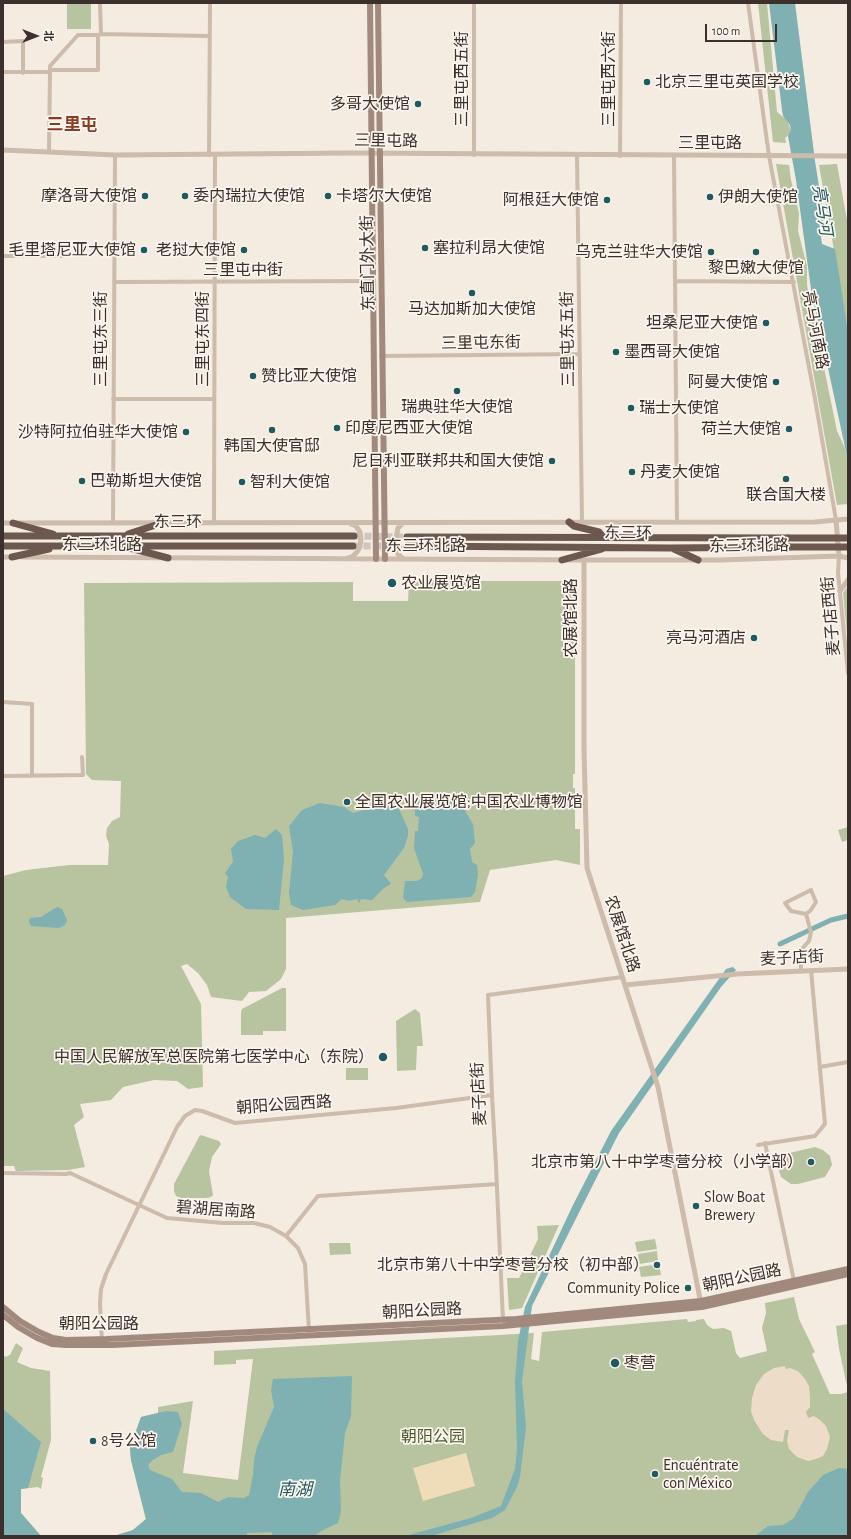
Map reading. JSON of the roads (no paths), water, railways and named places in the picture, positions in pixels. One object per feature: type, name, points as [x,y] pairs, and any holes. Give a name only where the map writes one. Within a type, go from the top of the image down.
[{"type":"highway","points":[[569,522],[574,526],[598,532],[603,537]]},
{"type":"highway","points":[[13,523],[63,536]]},
{"type":"highway","points":[[120,536],[162,523]]},
{"type":"highway","name":"东三环","points":[[3,536],[354,536]]},
{"type":"highway","name":"东三环","points":[[407,537],[848,538]]},
{"type":"highway","points":[[120,545],[168,558]]},
{"type":"highway","name":"东三环","points":[[3,546],[354,546]]},
{"type":"highway","points":[[12,557],[64,546]]},
{"type":"highway","name":"东三环","points":[[407,546],[670,548],[848,547]]},
{"type":"highway","points":[[562,560],[612,547]]},
{"type":"highway","points":[[670,548],[698,560]]},
{"type":"main road","name":"东直门外大街","points":[[370,3],[376,559]]},
{"type":"main road","name":"东直门外大街","points":[[378,3],[385,559]]},
{"type":"main road","name":"朝阳公园路","points":[[701,1304],[848,1269]]},
{"type":"main road","name":"朝阳公园路","points":[[3,1315],[18,1327],[37,1338],[52,1344],[66,1346],[102,1342],[516,1322],[701,1304],[848,1274]]},
{"type":"main road","name":"朝阳公园路","points":[[3,1307],[20,1321],[53,1338],[102,1342]]},
{"type":"street","points":[[3,72],[23,73],[98,70],[100,3]]},
{"type":"street","name":"三里屯东四街","points":[[210,3],[209,36],[215,283],[214,523]]},
{"type":"street","name":"三里屯西五街","points":[[474,3],[474,155]]},
{"type":"street","name":"三里屯西六街","points":[[620,156],[621,3]]},
{"type":"street","name":"亮马河南路","points":[[748,3],[770,156],[836,520]]},
{"type":"street","points":[[49,152],[50,66],[78,35],[209,36]]},
{"type":"street","points":[[3,42],[23,41],[23,73]]},
{"type":"street","name":"三里屯路","points":[[3,150],[115,155],[354,154],[848,156]]},
{"type":"street","name":"三里屯东三街","points":[[113,523],[115,155]]},
{"type":"street","name":"三里屯东五街","points":[[577,155],[582,522]]},
{"type":"street","points":[[674,156],[677,522]]},
{"type":"street","points":[[3,256],[62,256]]},
{"type":"street","name":"三里屯中街","points":[[114,282],[215,283],[374,281]]},
{"type":"street","points":[[676,281],[794,282]]},
{"type":"street","name":"三里屯东街","points":[[382,356],[580,354]]},
{"type":"street","points":[[113,399],[214,399]]},
{"type":"street","name":"东三环北路","points":[[3,523],[816,522],[848,519]]},
{"type":"street","points":[[836,520],[839,556]]},
{"type":"street","points":[[345,559],[352,557],[357,552],[360,547],[361,539],[360,532],[356,526],[347,523]]},
{"type":"street","points":[[403,523],[398,528],[396,539],[398,554],[403,559]]},
{"type":"street","name":"东三环北路","points":[[3,557],[562,560],[698,560],[839,556],[848,558]]},
{"type":"street","name":"麦子店西街","points":[[839,556],[838,573],[848,673]]},
{"type":"street","name":"农展馆北路","points":[[584,560],[587,868],[657,1084],[701,1304]]},
{"type":"street","points":[[840,591],[848,580]]},
{"type":"street","points":[[3,702],[32,704],[32,776]]},
{"type":"street","points":[[3,776],[83,775],[82,757]]},
{"type":"street","points":[[811,890],[816,902],[811,910],[806,914],[791,911],[785,903],[811,890]]},
{"type":"street","points":[[801,970],[800,950],[809,941],[811,932],[806,914]]},
{"type":"street","name":"麦子店街","points":[[625,985],[737,974],[848,969]]},
{"type":"street","points":[[758,1145],[815,1136],[825,1124],[811,970]]},
{"type":"street","name":"麦子店街","points":[[503,1323],[488,995],[622,977]]},
{"type":"street","points":[[820,1067],[848,1062]]},
{"type":"street","name":"朝阳公园西路","points":[[102,1342],[100,1304],[106,1274],[177,1127],[185,1116],[195,1110],[235,1122],[396,1108],[492,1096]]},
{"type":"street","points":[[765,1143],[794,1281]]},
{"type":"street","name":"碧湖居南路","points":[[3,1173],[70,1173],[167,1218],[223,1223],[254,1223],[270,1227],[286,1236],[298,1248],[306,1264],[309,1332]]},
{"type":"street","points":[[286,1236],[318,1196],[497,1184]]},
{"type":"water","name":"亮马河","points":[[769,3],[795,3],[815,161],[824,218],[820,231],[822,244],[835,249],[848,331],[848,461],[811,289],[796,180],[788,136],[791,130],[790,125],[783,116]]},
{"type":"water","points":[[437,795],[447,797],[464,809],[473,824],[475,843],[470,849],[472,862],[477,865],[478,875],[475,892],[471,897],[407,902],[403,898],[405,881],[417,881],[422,878],[423,874],[414,848],[415,831],[418,831],[419,817],[415,816],[415,810],[411,809],[411,802]]},
{"type":"water","points":[[320,803],[344,807],[353,813],[386,804],[393,804],[399,809],[408,829],[408,836],[404,848],[384,875],[391,884],[384,888],[372,900],[361,899],[359,903],[357,899],[349,901],[342,899],[335,905],[303,910],[291,905],[289,893],[293,852],[289,826],[302,810]]},
{"type":"water","points":[[276,829],[282,835],[284,859],[279,910],[246,909],[230,897],[226,887],[228,877],[225,873],[233,862],[231,849],[238,841],[255,835],[265,838]]},
{"type":"water","points":[[57,907],[62,909],[67,920],[65,925],[59,928],[31,926],[29,922],[30,918],[41,917]]},
{"type":"water","points":[[733,967],[736,970],[721,987],[619,1133],[532,1306],[522,1381],[526,1427],[520,1477],[517,1487],[505,1510],[492,1518],[431,1536],[405,1536],[471,1518],[501,1506],[515,1469],[517,1449],[515,1382],[518,1341],[525,1307],[573,1205],[611,1131],[726,969]]},
{"type":"water","name":"南湖","points":[[352,1376],[351,1416],[345,1433],[340,1480],[341,1511],[338,1523],[321,1531],[315,1536],[272,1536],[272,1532],[247,1533],[247,1536],[114,1536],[133,1530],[146,1519],[131,1460],[130,1448],[141,1417],[166,1411],[178,1412],[182,1424],[173,1452],[161,1455],[153,1460],[148,1465],[150,1470],[172,1479],[182,1492],[201,1493],[218,1502],[228,1497],[244,1498],[249,1495],[257,1447],[274,1407],[271,1390],[273,1379]]},
{"type":"water","points":[[3,1409],[41,1442],[28,1488],[21,1489],[21,1513],[41,1536],[3,1536]]},
{"type":"water","points":[[839,1468],[848,1469],[848,1536],[755,1536],[768,1526],[783,1525],[794,1518],[808,1492],[823,1475]]},
{"type":"waterway","points":[[780,944],[831,920],[848,916]]},
{"type":"tunnel","points":[[354,536],[407,537]]},
{"type":"tunnel","points":[[353,546],[407,546]]},
{"type":"place","name":"北京三里屯英国学校","points":[[647,82]]},
{"type":"place","name":"多哥大使馆","points":[[418,104]]},
{"type":"place","name":"摩洛哥大使馆","points":[[145,196]]},
{"type":"place","name":"委内瑞拉大使馆","points":[[185,196]]},
{"type":"place","name":"卡塔尔大使馆","points":[[328,196]]},
{"type":"place","name":"伊朗大使馆","points":[[710,197]]},
{"type":"place","name":"阿根廷大使馆","points":[[607,200]]},
{"type":"place","name":"塞拉利昂大使馆","points":[[425,248]]},
{"type":"place","name":"毛里塔尼亚大使馆","points":[[144,250]]},
{"type":"place","name":"老挝大使馆","points":[[244,250]]},
{"type":"place","name":"乌克兰驻华大使馆","points":[[711,252]]},
{"type":"place","name":"黎巴嫩大使馆","points":[[756,252]]},
{"type":"place","name":"马达加斯加大使馆","points":[[472,293]]},
{"type":"place","name":"坦桑尼亚大使馆","points":[[766,323]]},
{"type":"place","name":"墨西哥大使馆","points":[[616,352]]},
{"type":"place","name":"赞比亚大使馆","points":[[253,376]]},
{"type":"place","name":"阿曼大使馆","points":[[776,382]]},
{"type":"place","name":"瑞典驻华大使馆","points":[[457,391]]},
{"type":"place","name":"瑞士大使馆","points":[[631,408]]},
{"type":"place","name":"印度尼西亚大使馆","points":[[337,428]]},
{"type":"place","name":"荷兰大使馆","points":[[789,429]]},
{"type":"place","name":"韩国大使官邸","points":[[272,430]]},
{"type":"place","name":"沙特阿拉伯驻华大使馆","points":[[186,432]]},
{"type":"place","name":"尼日利亚联邦共和国大使馆","points":[[552,461]]},
{"type":"place","name":"丹麦大使馆","points":[[632,472]]},
{"type":"place","name":"联合国大楼","points":[[786,479]]},
{"type":"place","name":"巴勒斯坦大使馆","points":[[82,481]]},
{"type":"place","name":"智利大使馆","points":[[242,482]]},
{"type":"place","name":"农业展览馆","points":[[392,583]]},
{"type":"place","name":"亮马河酒店","points":[[754,638]]},
{"type":"place","name":"全国农业展览馆;中国农业博物馆","points":[[347,802]]},
{"type":"place","name":"中国人民解放军总医院第七医学中心（东院）","points":[[383,1057]]},
{"type":"place","name":"北京市第八十中学枣营分校（小学部）","points":[[811,1162]]},
{"type":"place","name":"Slow Boat Brewery","points":[[696,1206]]},
{"type":"place","name":"北京市第八十中学枣营分校（初中部）","points":[[657,1265]]},
{"type":"place","name":"Community Police","points":[[688,1288]]},
{"type":"place","name":"枣营","points":[[615,1363]]},
{"type":"place","name":"8号公馆","points":[[93,1441]]},
{"type":"place","name":"Encuéntrate con México","points":[[655,1474]]},
{"type":"district","name":"三里屯","points":[[72,125]]},
{"type":"park label","name":"朝阳公园","points":[[433,1437]]}]
